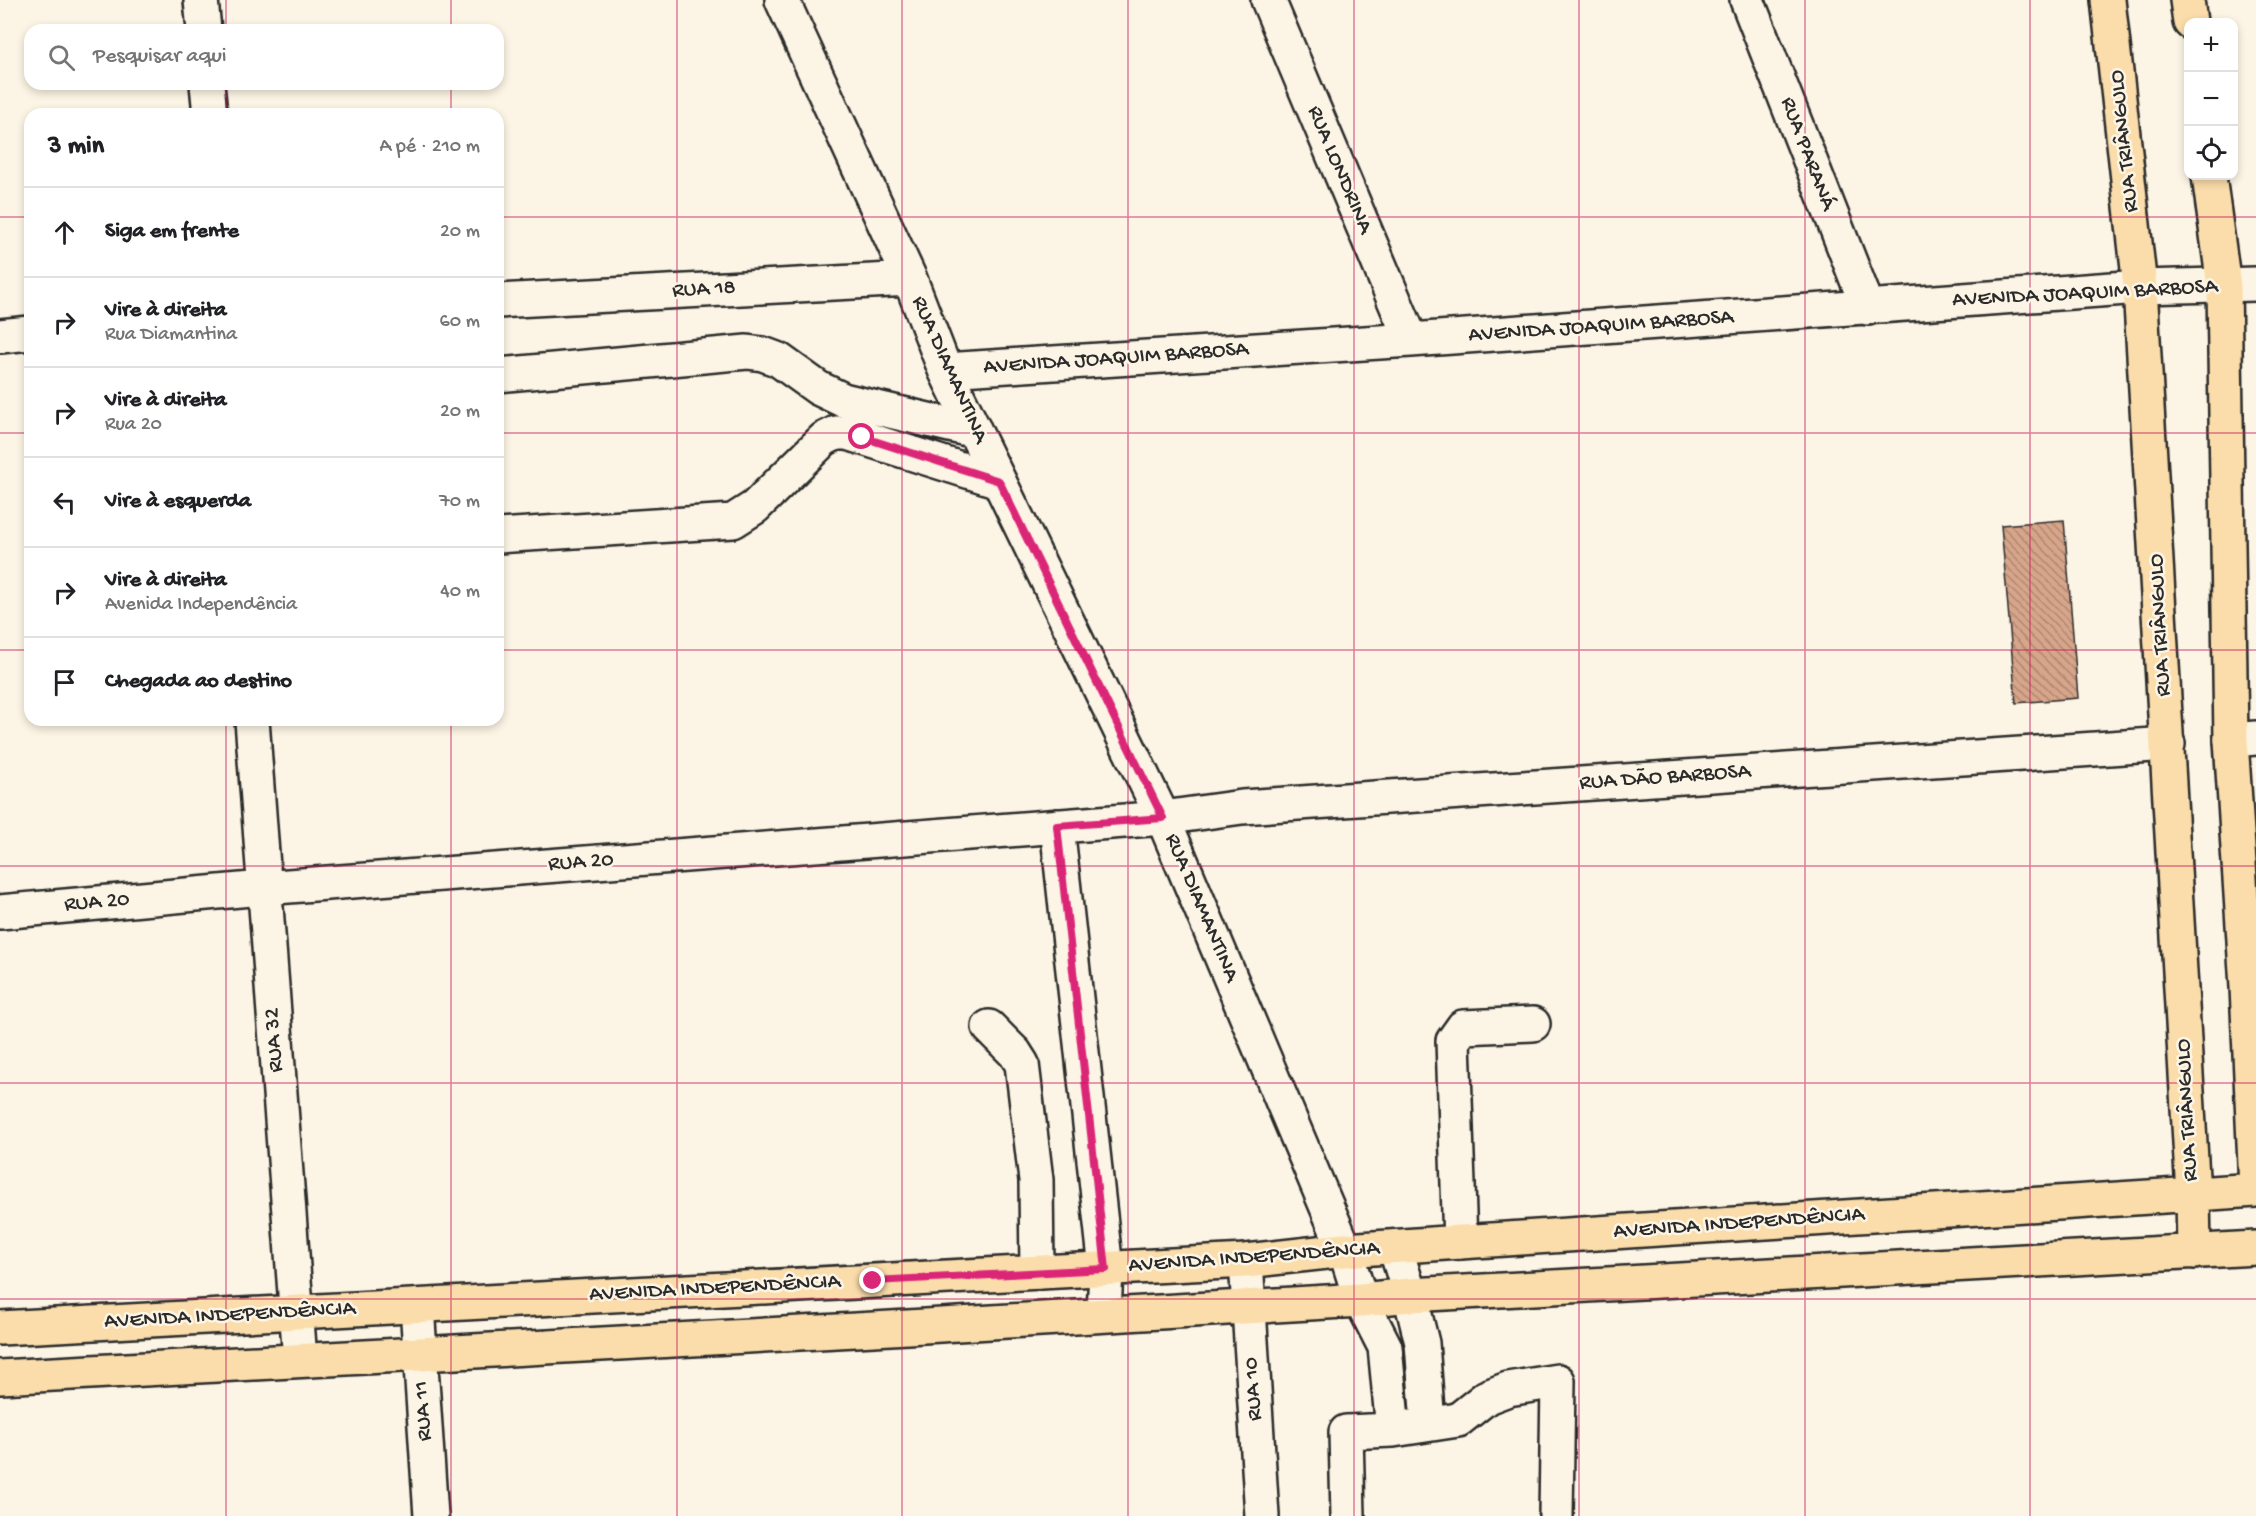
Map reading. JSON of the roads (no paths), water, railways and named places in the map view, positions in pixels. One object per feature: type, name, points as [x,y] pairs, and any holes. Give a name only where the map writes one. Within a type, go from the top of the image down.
[{"type":"main road","name":"RUA TRIÂNGULO","points":[[2108,0],[2140,287],[2168,744],[2193,1194],[2194,1252]]},
{"type":"main road","points":[[2187,0],[2189,18]]},
{"type":"main road","points":[[2210,180],[2224,286],[2244,739],[2256,1189]]},
{"type":"main road","name":"AVENIDA INDEPENDÊNCIA","points":[[0,1328],[1246,1261],[1345,1250],[2256,1189]]},
{"type":"main road","name":"AVENIDA INDEPENDÊNCIA","points":[[0,1377],[874,1329],[1361,1300],[1410,1295],[2256,1248]]},
{"type":"street","points":[[201,0],[203,24]]},
{"type":"street","name":"RUA DIAMANTINA","points":[[782,0],[910,279],[945,370],[1163,818],[1345,1250],[1361,1300],[1385,1347],[1393,1430]]},
{"type":"street","name":"RUA LONDRINA","points":[[1268,0],[1411,340]]},
{"type":"street","name":"RUA PARANÁ","points":[[1747,0],[1868,308]]},
{"type":"street","points":[[208,90],[209,108]]},
{"type":"street","name":"RUA 18","points":[[504,301],[910,279]]},
{"type":"street","name":"AVENIDA JOAQUIM BARBOSA","points":[[945,370],[1411,340],[2140,287],[2256,284]]},
{"type":"street","points":[[0,336],[24,334]]},
{"type":"street","points":[[504,374],[747,352],[763,354],[779,360],[818,388],[843,400],[975,431]]},
{"type":"street","points":[[504,536],[733,521],[755,507],[824,439],[836,434],[848,433],[999,481]]},
{"type":"street","name":"RUA 32","points":[[252,726],[300,1360]]},
{"type":"street","name":"RUA DÃO BARBOSA","points":[[1163,818],[1242,807],[2168,744]]},
{"type":"street","name":"RUA 20","points":[[0,912],[263,888],[1163,818]]},
{"type":"street","points":[[1057,826],[1106,1269],[1104,1314]]},
{"type":"street","points":[[1460,1242],[1453,1041],[1463,1027],[1533,1024]]},
{"type":"street","points":[[989,1027],[1015,1053],[1022,1064],[1036,1180],[1036,1272]]},
{"type":"street","points":[[1395,1247],[1422,1343],[1428,1424]]},
{"type":"street","name":"RUA 10","points":[[1246,1261],[1262,1516]]},
{"type":"street","name":"RUA 11","points":[[417,1306],[431,1516]]},
{"type":"street","points":[[1348,1516],[1346,1432],[1393,1430],[1458,1420],[1487,1397],[1508,1389],[1558,1381],[1556,1516]]}]
